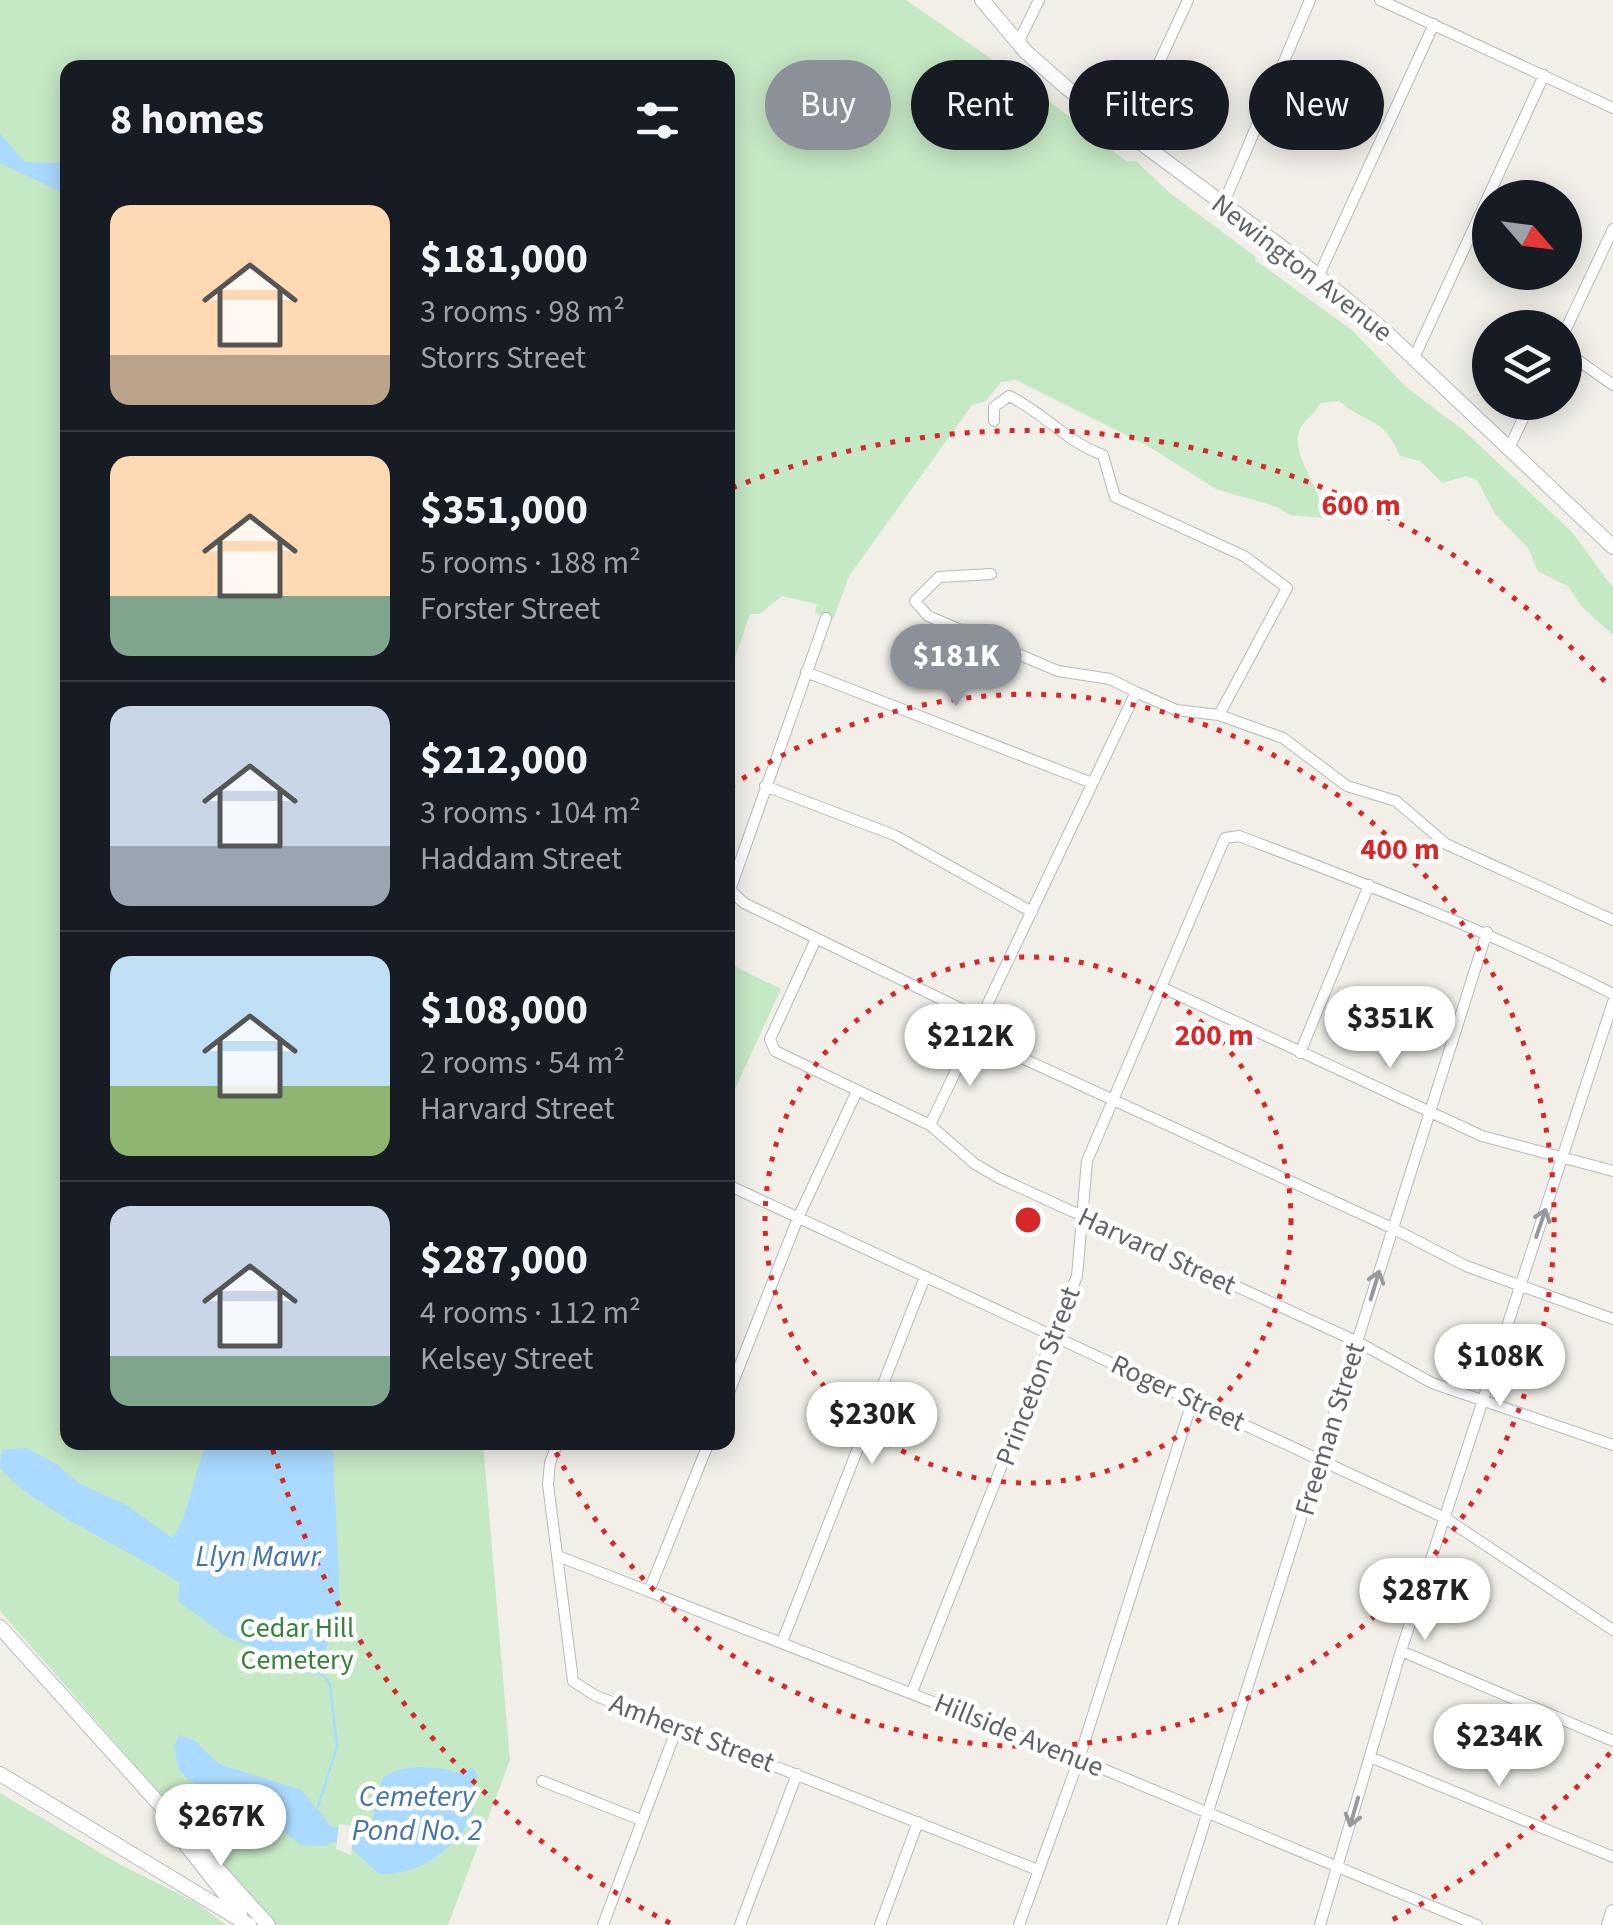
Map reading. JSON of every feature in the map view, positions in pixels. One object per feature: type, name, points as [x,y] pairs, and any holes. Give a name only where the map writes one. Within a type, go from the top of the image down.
[{"type":"main road","name":"Newington Avenue","points":[[982,0],[1018,43],[1069,86]]},
{"type":"main road","name":"Newington Avenue","points":[[1148,150],[1318,275],[1510,446],[1613,548]]},
{"type":"main road","points":[[0,1627],[268,1925]]},
{"type":"main road","points":[[0,1774],[250,1925]]},
{"type":"main road","points":[[169,1818],[250,1925]]},
{"type":"main road","points":[[181,1880],[247,1900]]},
{"type":"main road","points":[[1609,1925],[1613,1912]]},
{"type":"street","points":[[1018,43],[1039,0]]},
{"type":"street","points":[[1160,60],[1188,0]]},
{"type":"street","points":[[1223,205],[1310,0]]},
{"type":"street","points":[[1380,0],[1613,108]]},
{"type":"street","points":[[1318,275],[1434,24]]},
{"type":"street","points":[[1414,358],[1544,75]]},
{"type":"street","points":[[1575,310],[1612,236]]},
{"type":"street","points":[[1582,363],[1613,384]]},
{"type":"street","points":[[994,421],[994,407],[1009,396],[1036,409],[1081,447],[1104,455],[1115,497],[1244,556],[1286,588],[1219,715]]},
{"type":"street","points":[[1510,446],[1522,420]]},
{"type":"street","points":[[991,574],[939,577],[916,601],[928,616],[1039,663],[1110,679],[1176,710],[1219,715],[1283,738],[1347,786],[1396,801],[1446,844],[1613,920]]},
{"type":"street","points":[[735,875],[826,618]]},
{"type":"street","points":[[806,672],[1092,783]]},
{"type":"street","points":[[930,1125],[1136,692]]},
{"type":"street","points":[[765,786],[894,835],[1032,912]]},
{"type":"street","name":"Princeton Street","points":[[912,1692],[1078,1276],[1087,1161],[1225,838],[1230,835],[1368,884]]},
{"type":"street","points":[[1300,1053],[1368,884],[1487,932],[1613,994]]},
{"type":"street","points":[[735,895],[744,903],[982,1019]]},
{"type":"street","name":"Freeman Street","points":[[1172,1925],[1487,932]]},
{"type":"street","name":"Harvard Street","points":[[816,939],[769,1043],[775,1051],[930,1125],[975,1164],[1358,1342],[1432,1383],[1613,1445]]},
{"type":"street","points":[[1160,988],[1501,1144],[1613,1172]]},
{"type":"street","points":[[1320,1925],[1402,1651],[1613,1002]]},
{"type":"street","points":[[974,1036],[1519,1288],[1613,1320]]},
{"type":"street","points":[[735,1377],[798,1218],[857,1091]]},
{"type":"street","name":"Roger Street","points":[[735,1188],[1445,1518],[1613,1630]]},
{"type":"street","points":[[782,1642],[924,1278]]},
{"type":"street","points":[[1019,1925],[1079,1759],[1193,1399]]},
{"type":"street","name":"Amherst Street","points":[[555,1450],[548,1484],[573,1681],[594,1695],[1038,1870]]},
{"type":"street","points":[[650,1592],[706,1450]]},
{"type":"street","name":"Hillside Avenue","points":[[558,1556],[1079,1759],[1477,1925]]},
{"type":"street","points":[[1402,1651],[1613,1741]]},
{"type":"street","points":[[603,1925],[677,1728]]},
{"type":"street","points":[[1370,1757],[1613,1857]]},
{"type":"street","points":[[740,1925],[798,1774]]},
{"type":"street","points":[[542,1781],[641,1820]]},
{"type":"street","points":[[880,1925],[918,1822]]},
{"type":"green space","name":"Cedar Hill Cemetery","points":[[0,0],[906,0],[993,60],[911,60],[911,150],[1049,150],[1049,101],[1069,117],[1069,150],[1112,150],[1126,161],[1136,161],[1255,260],[1353,331],[1406,387],[1463,430],[1572,532],[1613,588],[1613,635],[1581,606],[1569,587],[1538,571],[1528,548],[1495,514],[1477,480],[1466,476],[1442,483],[1420,461],[1400,456],[1381,427],[1339,401],[1320,403],[1302,425],[1298,439],[1303,462],[1319,497],[1322,518],[1290,515],[1277,507],[1216,489],[1148,446],[1016,380],[1001,382],[986,401],[972,405],[849,576],[833,620],[815,613],[817,604],[782,596],[759,614],[750,614],[735,658],[735,60],[60,60],[60,1450],[484,1450],[510,1760],[448,1925],[275,1925],[0,1611]]},
{"type":"green space","points":[[735,966],[781,989],[735,1089]]},
{"type":"green space","points":[[0,1793],[119,1864],[197,1903],[226,1925],[0,1925]]},
{"type":"water","points":[[0,134],[25,162],[60,163],[60,192],[0,163]]},
{"type":"water","name":"Llyn Mawr","points":[[26,1448],[58,1465],[78,1483],[128,1506],[172,1538],[184,1517],[205,1450],[333,1453],[340,1603],[324,1656],[323,1675],[279,1671],[268,1654],[227,1637],[178,1601],[180,1583],[59,1514],[15,1483],[0,1467],[2,1450]]},
{"type":"water","name":"Cemetery Pond No. 2","points":[[179,1735],[195,1741],[219,1764],[301,1790],[332,1827],[363,1832],[373,1818],[382,1779],[410,1768],[462,1773],[472,1767],[478,1776],[472,1814],[457,1839],[434,1858],[407,1871],[379,1874],[352,1849],[333,1842],[325,1846],[301,1845],[271,1822],[248,1814],[188,1779],[179,1770],[174,1746]]},
{"type":"pier","points":[[339,1824],[354,1826],[351,1855],[336,1849]]},
{"type":"waterway","points":[[318,1806],[337,1747],[330,1684],[323,1675]]}]
